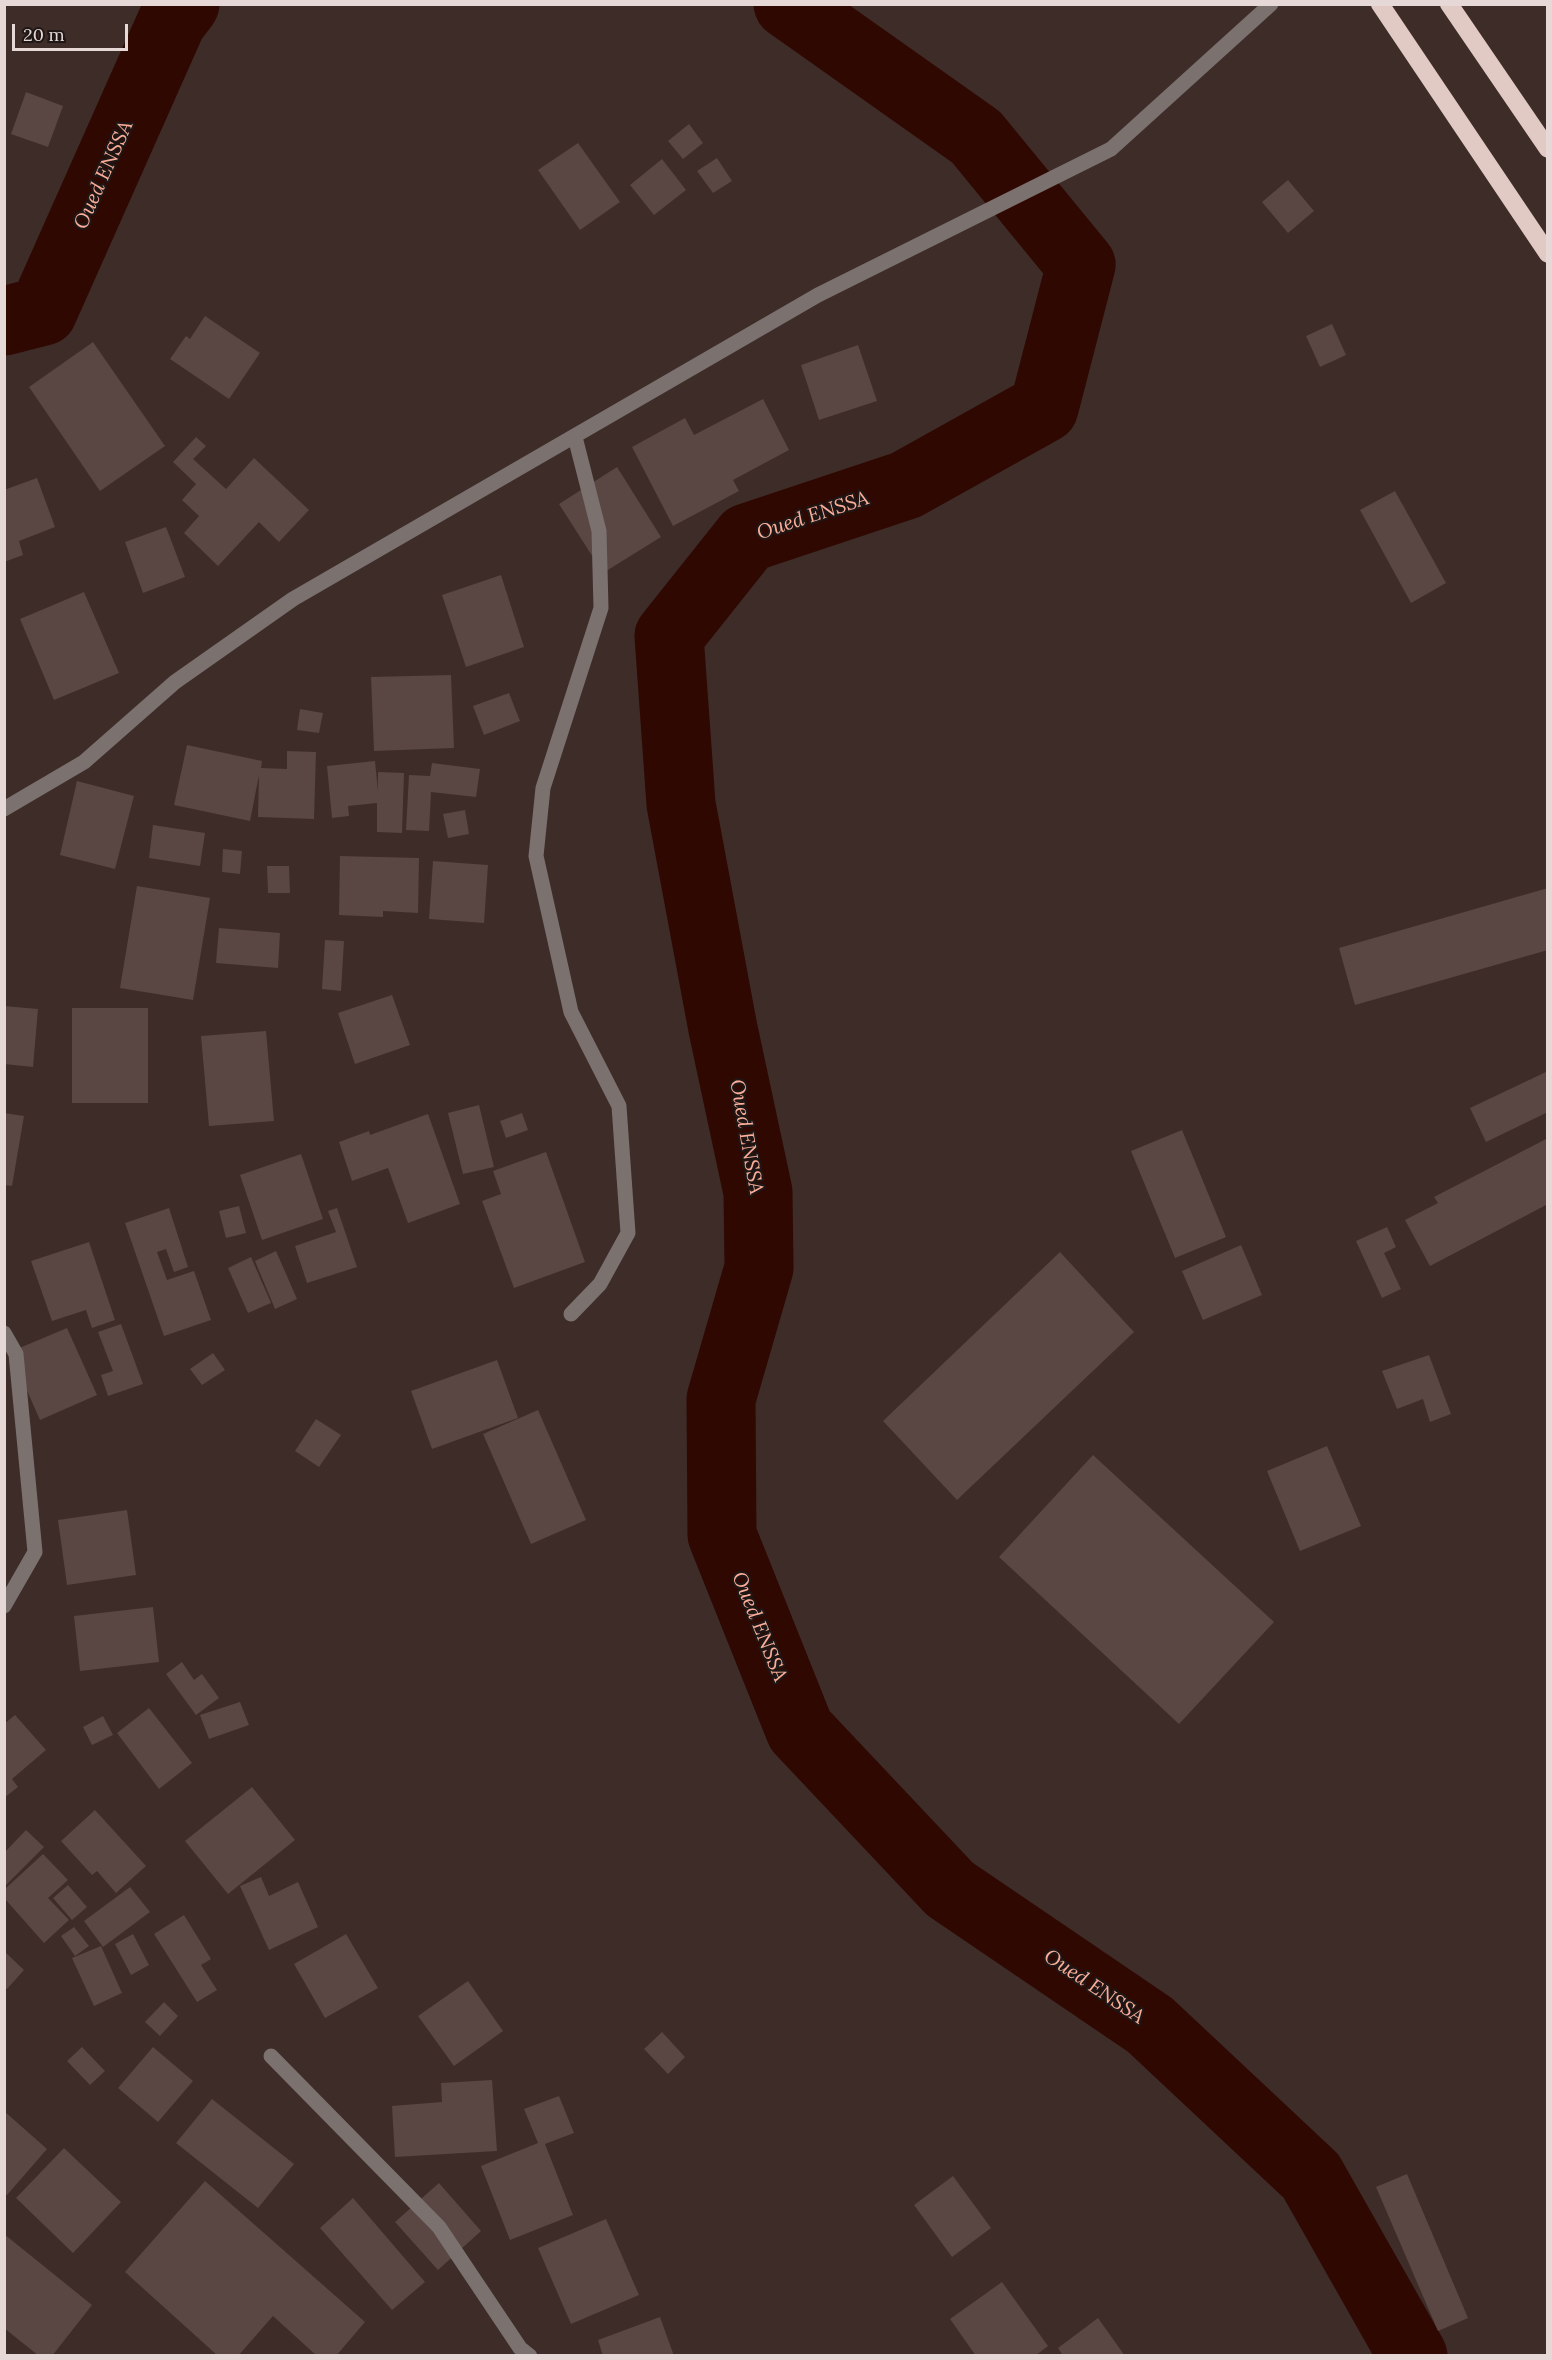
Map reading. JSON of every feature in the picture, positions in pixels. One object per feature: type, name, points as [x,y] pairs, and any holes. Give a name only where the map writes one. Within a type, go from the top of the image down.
[{"type":"highway","points":[[1380,4],[1548,254]]},
{"type":"highway","points":[[1449,4],[1548,149]]},
{"type":"street","points":[[4,809],[84,762],[175,682],[293,599],[818,295],[1111,149],[1271,4]]},
{"type":"street","points":[[571,1314],[600,1284],[628,1233],[619,1106],[571,1012],[536,856],[543,788],[601,608],[599,531],[575,437]]},
{"type":"street","points":[[4,1333],[16,1354],[35,1552],[4,1606]]},
{"type":"street","points":[[271,2056],[439,2227],[520,2348],[530,2355]]},
{"type":"building","points":[[26,92],[63,106],[48,147],[11,134]]},
{"type":"building","points":[[689,124],[703,143],[683,159],[668,141]]},
{"type":"building","points":[[578,143],[620,202],[580,230],[538,170]]},
{"type":"building","points":[[717,158],[732,181],[713,193],[697,171]]},
{"type":"building","points":[[662,159],[686,190],[654,215],[630,185]]},
{"type":"building","points":[[1288,180],[1314,211],[1288,233],[1262,202]]},
{"type":"building","points":[[205,316],[260,353],[229,399],[170,359],[186,336],[190,339]]},
{"type":"building","points":[[1332,324],[1346,355],[1320,367],[1306,336]]},
{"type":"building","points":[[93,342],[165,446],[100,491],[29,387]]},
{"type":"building","points":[[858,345],[877,401],[819,420],[801,365]]},
{"type":"building","points":[[763,399],[789,450],[733,480],[739,491],[673,526],[632,447],[685,418],[694,435]]},
{"type":"building","points":[[196,437],[206,446],[193,459],[226,489],[254,458],[309,510],[279,542],[259,522],[218,566],[184,533],[199,516],[182,500],[196,484],[173,462]]},
{"type":"building","points":[[617,467],[661,537],[603,573],[559,504]]},
{"type":"building","points":[[37,478],[55,527],[19,541],[23,555],[4,562],[4,490]]},
{"type":"building","points":[[1395,491],[1446,583],[1411,603],[1360,510]]},
{"type":"building","points":[[166,527],[185,577],[143,593],[125,542]]},
{"type":"building","points":[[501,575],[524,647],[466,667],[442,595]]},
{"type":"building","points":[[84,592],[119,673],[54,700],[20,619]]},
{"type":"building","points":[[451,675],[454,748],[374,751],[371,677]]},
{"type":"building","points":[[509,693],[520,721],[484,735],[473,706]]},
{"type":"building","points":[[300,709],[323,713],[319,733],[297,730]]},
{"type":"building","points":[[187,745],[262,761],[261,768],[287,769],[287,751],[316,752],[314,819],[258,817],[259,775],[250,821],[174,805]]},
{"type":"building","points":[[375,761],[378,791],[378,772],[404,773],[402,833],[377,832],[377,803],[348,806],[349,816],[332,818],[327,766]]},
{"type":"building","points":[[432,763],[480,769],[476,797],[431,792],[429,831],[406,830],[409,775],[430,776]]},
{"type":"building","points":[[77,781],[134,796],[115,869],[60,855]]},
{"type":"building","points":[[465,810],[469,834],[448,838],[443,814]]},
{"type":"building","points":[[153,825],[205,833],[200,866],[149,858]]},
{"type":"building","points":[[223,849],[242,851],[240,874],[222,872]]},
{"type":"building","points":[[340,856],[419,858],[418,913],[383,911],[383,917],[339,915]]},
{"type":"building","points":[[433,861],[488,865],[484,923],[429,919]]},
{"type":"building","points":[[267,866],[289,866],[290,893],[268,893]]},
{"type":"building","points":[[137,886],[210,898],[193,1000],[120,988]]},
{"type":"building","points":[[1548,888],[1548,950],[1355,1005],[1339,948]]},
{"type":"building","points":[[219,928],[280,933],[278,968],[216,963]]},
{"type":"building","points":[[325,940],[344,941],[341,991],[322,989]]},
{"type":"building","points":[[392,995],[410,1045],[355,1064],[338,1013]]},
{"type":"building","points":[[4,1006],[38,1009],[33,1067],[4,1064]]},
{"type":"building","points":[[72,1008],[148,1008],[148,1103],[72,1103]]},
{"type":"building","points":[[266,1031],[274,1121],[209,1126],[201,1036]]},
{"type":"building","points":[[1548,1071],[1548,1112],[1486,1142],[1470,1108]]},
{"type":"building","points":[[479,1105],[494,1167],[463,1174],[448,1113]]},
{"type":"building","points":[[4,1113],[24,1116],[12,1186],[4,1185]]},
{"type":"building","points":[[522,1113],[528,1130],[506,1138],[500,1121]]},
{"type":"building","points":[[428,1114],[460,1204],[408,1223],[388,1168],[352,1181],[339,1142],[369,1131],[370,1135]]},
{"type":"building","points":[[1182,1130],[1226,1237],[1175,1258],[1131,1151]]},
{"type":"building","points":[[1548,1138],[1548,1204],[1430,1266],[1405,1220],[1438,1203],[1434,1197]]},
{"type":"building","points":[[546,1152],[585,1262],[514,1288],[482,1201],[501,1194],[493,1171]]},
{"type":"building","points":[[301,1154],[323,1219],[262,1240],[240,1175]]},
{"type":"building","points":[[239,1206],[246,1233],[226,1238],[219,1211]]},
{"type":"building","points":[[169,1208],[188,1267],[174,1272],[166,1249],[157,1252],[167,1280],[194,1271],[211,1320],[164,1336],[125,1223]]},
{"type":"building","points":[[337,1208],[357,1267],[307,1283],[295,1246],[336,1232],[328,1211]]},
{"type":"building","points":[[1387,1227],[1396,1247],[1384,1253],[1401,1289],[1382,1298],[1356,1241]]},
{"type":"building","points":[[89,1242],[115,1320],[92,1328],[86,1310],[52,1321],[31,1261]]},
{"type":"building","points":[[1241,1245],[1262,1295],[1203,1320],[1182,1271]]},
{"type":"building","points":[[276,1251],[297,1299],[275,1309],[255,1261]]},
{"type":"building","points":[[1060,1252],[1134,1332],[957,1500],[883,1421]]},
{"type":"building","points":[[251,1257],[271,1303],[248,1313],[228,1268]]},
{"type":"building","points":[[121,1324],[143,1384],[108,1396],[101,1375],[113,1371],[98,1332]]},
{"type":"building","points":[[67,1328],[97,1395],[40,1420],[10,1352]]},
{"type":"building","points":[[213,1353],[225,1370],[202,1385],[190,1369]]},
{"type":"building","points":[[1429,1355],[1451,1414],[1430,1422],[1423,1399],[1397,1409],[1382,1371]]},
{"type":"building","points":[[497,1360],[518,1418],[432,1449],[411,1391]]},
{"type":"building","points":[[538,1410],[586,1520],[531,1544],[483,1434]]},
{"type":"building","points":[[316,1419],[341,1435],[319,1467],[295,1451]]},
{"type":"building","points":[[1327,1446],[1361,1526],[1300,1551],[1267,1471]]},
{"type":"building","points":[[1093,1455],[1274,1622],[1179,1724],[999,1557]]},
{"type":"building","points":[[127,1510],[136,1575],[67,1585],[58,1520]]},
{"type":"building","points":[[153,1607],[159,1662],[80,1671],[74,1616]]},
{"type":"building","points":[[182,1662],[194,1680],[202,1674],[219,1698],[196,1715],[166,1674]]},
{"type":"building","points":[[240,1702],[249,1725],[209,1739],[200,1715]]},
{"type":"building","points":[[149,1708],[192,1763],[159,1789],[117,1733]]},
{"type":"building","points":[[15,1715],[46,1750],[12,1779],[18,1787],[4,1798],[4,1724]]},
{"type":"building","points":[[103,1716],[113,1735],[92,1745],[83,1727]]},
{"type":"building","points":[[252,1787],[295,1840],[228,1894],[185,1841]]},
{"type":"building","points":[[95,1810],[146,1866],[116,1893],[97,1871],[92,1875],[61,1841]]},
{"type":"building","points":[[26,1830],[44,1847],[4,1887],[4,1853]]},
{"type":"building","points":[[43,1854],[68,1880],[48,1898],[69,1920],[44,1943],[5,1899],[5,1889]]},
{"type":"building","points":[[261,1877],[269,1896],[298,1882],[318,1927],[269,1950],[240,1886]]},
{"type":"building","points":[[68,1885],[87,1907],[72,1920],[53,1898]]},
{"type":"building","points":[[130,1887],[150,1912],[103,1947],[84,1921]]},
{"type":"building","points":[[184,1915],[211,1959],[201,1965],[217,1990],[197,2002],[154,1934]]},
{"type":"building","points":[[74,1927],[89,1946],[75,1956],[61,1936]]},
{"type":"building","points":[[133,1934],[149,1965],[131,1975],[115,1944]]},
{"type":"building","points":[[346,1934],[378,1988],[325,2018],[294,1964]]},
{"type":"building","points":[[101,1946],[122,1993],[94,2006],[72,1958]]},
{"type":"building","points":[[4,1951],[24,1970],[7,1989],[4,1987]]},
{"type":"building","points":[[468,1981],[503,2031],[454,2066],[418,2016]]},
{"type":"building","points":[[164,2002],[178,2016],[160,2036],[145,2022]]},
{"type":"building","points":[[662,2032],[685,2057],[668,2074],[644,2049]]},
{"type":"building","points":[[82,2047],[105,2071],[90,2085],[67,2061]]},
{"type":"building","points":[[153,2047],[193,2081],[158,2122],[118,2088]]},
{"type":"building","points":[[492,2080],[497,2151],[395,2157],[392,2106],[442,2102],[441,2083]]},
{"type":"building","points":[[559,2096],[574,2133],[545,2144],[573,2215],[510,2240],[481,2166],[538,2143],[524,2109]]},
{"type":"building","points":[[212,2099],[294,2164],[258,2208],[176,2143]]},
{"type":"building","points":[[4,2111],[47,2149],[7,2195],[4,2193]]},
{"type":"building","points":[[64,2148],[121,2202],[73,2253],[16,2198]]},
{"type":"building","points":[[1407,2174],[1468,2318],[1438,2331],[1376,2187]]},
{"type":"building","points":[[953,2176],[991,2228],[952,2257],[914,2205]]},
{"type":"building","points":[[205,2181],[365,2322],[336,2356],[317,2356],[273,2316],[238,2356],[218,2356],[125,2272]]},
{"type":"building","points":[[439,2183],[481,2231],[438,2270],[395,2222]]},
{"type":"building","points":[[353,2198],[425,2282],[392,2310],[320,2228]]},
{"type":"building","points":[[606,2219],[639,2295],[571,2324],[538,2248]]},
{"type":"building","points":[[4,2234],[92,2305],[52,2356],[39,2356],[4,2328]]},
{"type":"building","points":[[1002,2282],[1048,2346],[1035,2356],[976,2356],[950,2319]]},
{"type":"building","points":[[660,2317],[674,2356],[603,2356],[598,2340]]},
{"type":"building","points":[[1098,2318],[1125,2356],[1063,2356],[1058,2348]]},
{"type":"waterway","name":"Oued ENSSA","points":[[4,321],[43,311],[172,21],[185,4]]},
{"type":"waterway","name":"Oued ENSSA","points":[[788,4],[976,137],[1081,265],[1044,408],[906,485],[747,538],[669,636],[681,804],[723,1029],[758,1192],[759,1268],[721,1399],[722,1535],[800,1730],[950,1889],[1150,2025],[1311,2176],[1413,2356]]}]
